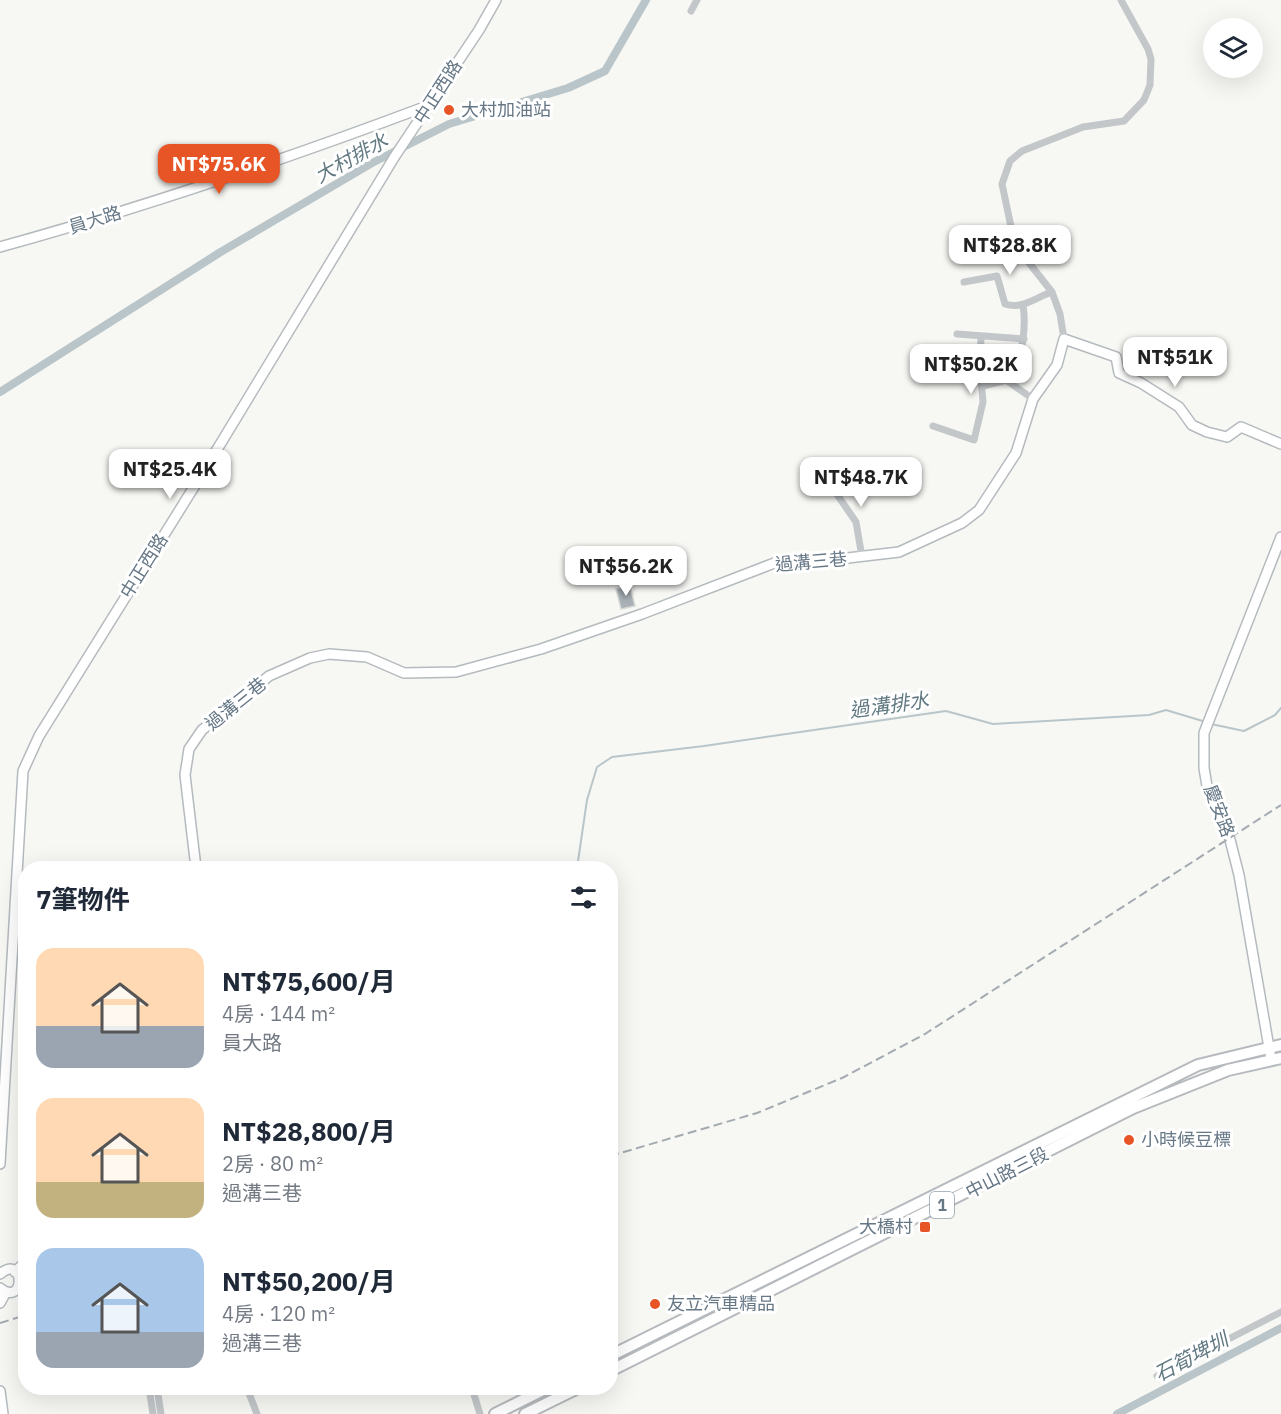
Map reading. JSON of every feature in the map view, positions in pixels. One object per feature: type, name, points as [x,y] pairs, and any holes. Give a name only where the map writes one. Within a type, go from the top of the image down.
[{"type":"main road","name":"中山路三段","points":[[618,1352],[1198,1065],[1281,1045]]},
{"type":"main road","name":"中山路三段","points":[[618,1367],[1133,1108],[1228,1070],[1276,1059]]},
{"type":"main road","points":[[495,1414],[534,1395]]},
{"type":"main road","points":[[525,1414],[564,1395]]},
{"type":"street","name":"中正西路","points":[[0,1164],[3,1054],[23,771],[39,736],[427,106],[479,30],[496,0]]},
{"type":"street","points":[[691,11],[697,0]]},
{"type":"street","name":"過溝三巷","points":[[195,861],[184,775],[189,749],[202,730],[269,676],[310,658],[329,654],[367,657],[404,674],[456,672],[552,645],[642,614],[777,562],[862,557],[899,552],[962,523],[979,510],[1016,453],[1033,399],[1057,365],[1064,339],[1060,314],[1052,292],[1026,259],[1013,236],[1002,184],[1010,161],[1022,151],[1083,127],[1124,121],[1144,100],[1150,85],[1151,58],[1121,0]]},
{"type":"street","name":"員大路","points":[[0,247],[79,226],[189,190],[327,144],[427,106]]},
{"type":"street","points":[[964,282],[997,276],[1005,304],[1012,307],[1023,305],[1052,292]]},
{"type":"street","points":[[982,386],[1014,378],[1024,339],[1023,305]]},
{"type":"street","points":[[957,334],[1024,339]]},
{"type":"street","points":[[933,426],[974,440],[983,402],[980,368],[981,336]]},
{"type":"street","points":[[1064,339],[1116,357],[1119,373],[1141,383],[1179,407],[1192,425],[1227,437],[1241,427],[1281,444]]},
{"type":"street","points":[[1006,380],[1033,399]]},
{"type":"street","points":[[823,474],[856,522],[862,557]]},
{"type":"street","name":"慶安路","points":[[1276,1059],[1268,1047],[1239,875],[1227,828],[1208,792],[1204,768],[1204,733],[1281,537]]},
{"type":"street","points":[[15,1272],[18,1269]]},
{"type":"street","points":[[1,1271],[9,1270],[18,1275]]},
{"type":"street","points":[[0,1303],[3,1290],[13,1292],[18,1290]]},
{"type":"street","points":[[1157,1376],[1281,1312]]},
{"type":"street","points":[[0,1391],[3,1414]]},
{"type":"street","points":[[150,1395],[153,1414]]},
{"type":"street","points":[[158,1395],[161,1414]]},
{"type":"street","points":[[250,1395],[257,1414]]},
{"type":"street","points":[[474,1395],[480,1414]]},
{"type":"building","points":[[630,585],[635,606],[621,609],[616,589]]},
{"type":"waterway","name":"大村排水","points":[[0,392],[219,253],[372,163],[449,124],[568,88],[605,71],[646,0]]},
{"type":"waterway","name":"過溝排水","points":[[1211,724],[1244,731],[1275,715],[1281,708]]},
{"type":"waterway","name":"過溝排水","points":[[578,861],[587,800],[597,767],[612,757],[946,711],[993,724],[1149,715],[1166,710],[1206,722]]},
{"type":"waterway","name":"石筍埤圳","points":[[1117,1414],[1281,1328]]},
{"type":"railway","points":[[618,1154],[757,1113],[842,1078],[925,1034],[1281,805]]},
{"type":"railway","points":[[0,1323],[18,1317]]},
{"type":"place","name":"大村加油站","points":[[449,110]]},
{"type":"place","name":"小時候豆標","points":[[1129,1140]]},
{"type":"place","name":"大橋村","points":[[925,1227]]},
{"type":"place","name":"友立汽車精品","points":[[655,1304]]}]
